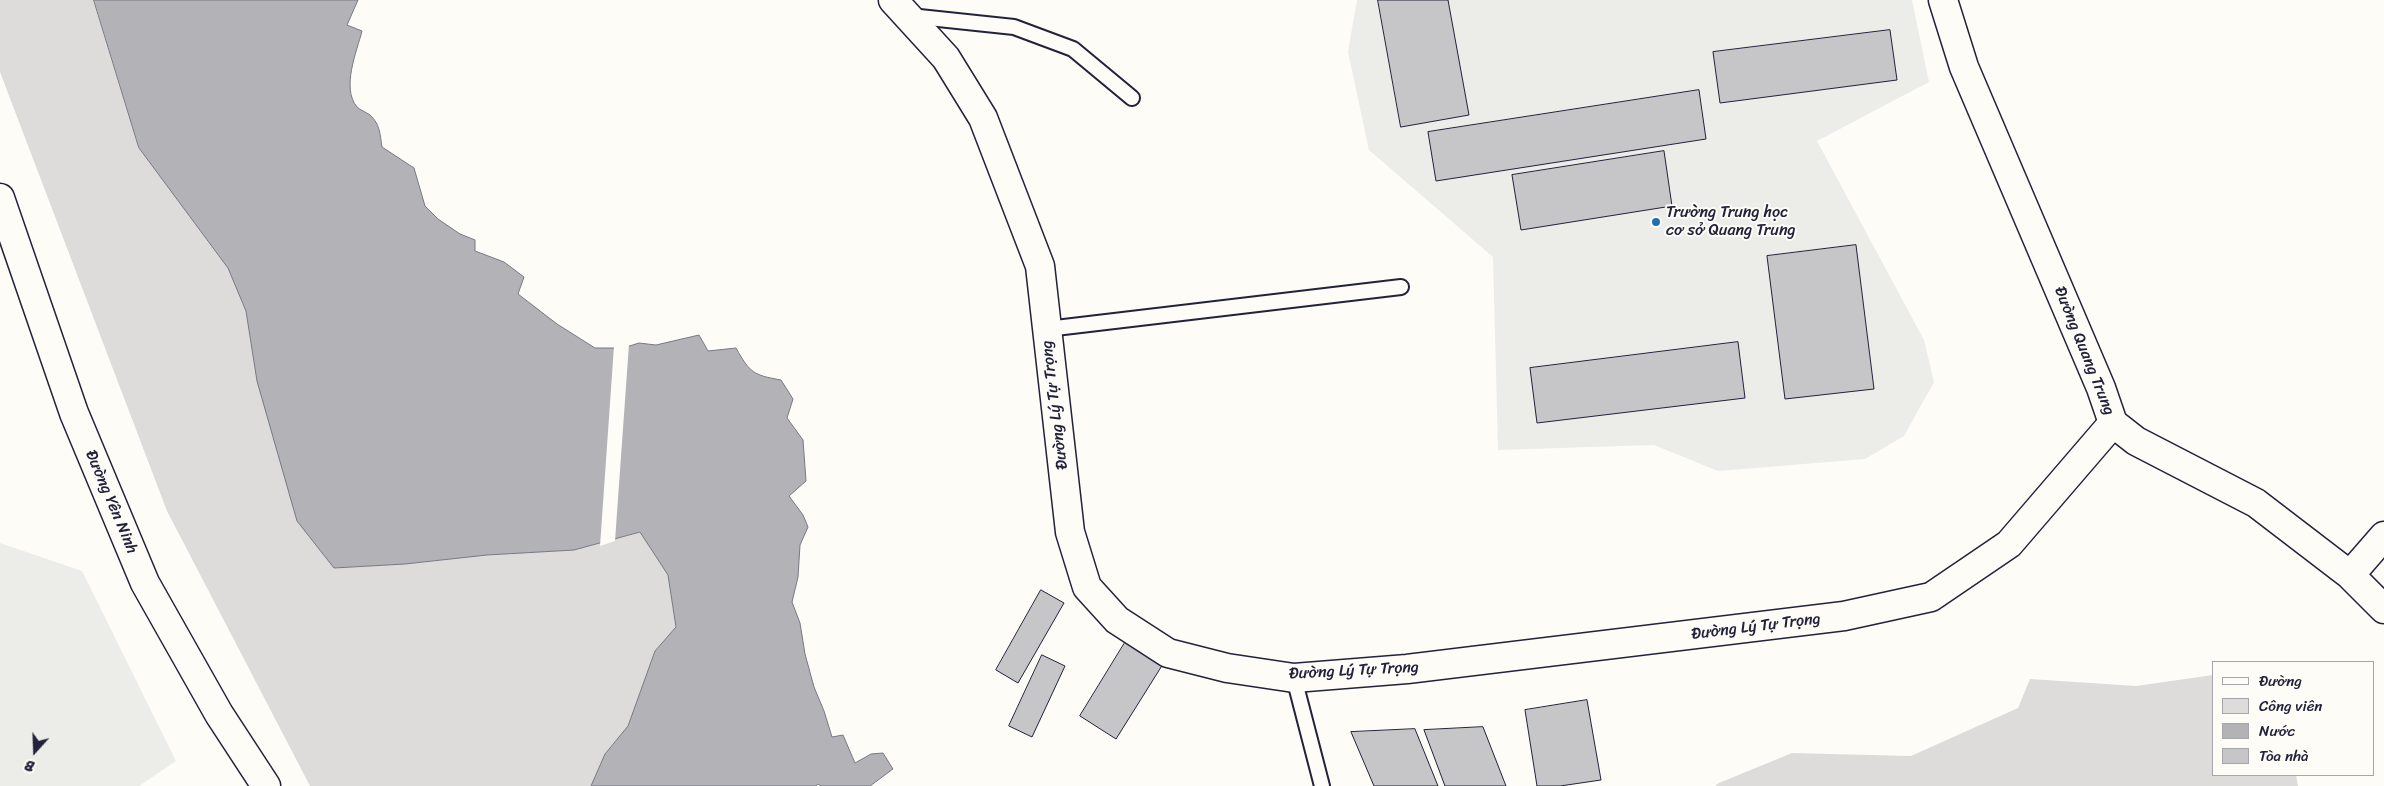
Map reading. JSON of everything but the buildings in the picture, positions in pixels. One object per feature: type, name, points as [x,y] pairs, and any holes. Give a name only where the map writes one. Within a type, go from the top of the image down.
[{"type":"street","name":"Đường Quang Trung","points":[[1943,0],[1964,67],[2101,388],[2113,423],[2136,442],[2256,503],[2350,575],[2384,610]]},
{"type":"street","name":"Đường Lý Tự Trọng","points":[[900,8],[946,58],[983,118],[1040,266],[1070,532],[1088,587],[1117,620],[1168,653],[1227,668],[1294,678],[1407,669],[1844,616],[1931,597],[2010,544],[2113,423]]},
{"type":"street","name":"Đường Yên Ninh","points":[[0,198],[74,413],[145,583],[219,714],[266,786]]},
{"type":"street","points":[[2350,575],[2384,536]]},
{"type":"lane","points":[[900,8],[1014,27],[1073,48],[1132,98]]},
{"type":"lane","points":[[1047,329],[1401,287]]},
{"type":"lane","points":[[1294,678],[1322,786]]},
{"type":"shaded area","name":"Trường Trung học cơ sở Quang Trung","points":[[1357,0],[1912,0],[1929,82],[1817,141],[1924,340],[1934,382],[1904,436],[1865,459],[1718,471],[1654,445],[1498,450],[1493,257],[1369,150],[1348,52]]},
{"type":"shaded area","points":[[0,543],[82,571],[176,761],[139,786],[0,786]]},
{"type":"green space","points":[[0,0],[94,0],[139,148],[228,268],[246,311],[257,381],[334,568],[405,564],[487,555],[574,550],[641,532],[668,575],[676,627],[655,651],[628,726],[605,754],[591,786],[310,786],[167,511],[0,72]]},
{"type":"green space","points":[[2212,675],[2212,776],[2296,776],[2298,786],[1715,786],[1792,753],[1911,756],[2018,708],[2030,679],[2136,686]]},
{"type":"water","points":[[94,0],[358,0],[347,25],[362,31],[350,80],[352,99],[357,107],[370,115],[376,122],[382,147],[414,168],[425,206],[438,219],[460,234],[475,240],[475,251],[504,262],[524,277],[518,294],[557,324],[595,348],[623,348],[639,343],[656,345],[699,335],[708,351],[736,348],[753,372],[781,380],[793,399],[787,418],[803,440],[806,481],[789,496],[803,515],[808,527],[800,545],[798,577],[792,602],[800,623],[805,654],[814,687],[832,737],[843,735],[855,763],[871,754],[883,753],[893,769],[870,786],[821,786],[818,784],[816,786],[591,786],[605,754],[628,726],[655,651],[676,627],[668,575],[640,532],[574,550],[487,555],[405,564],[334,568],[297,521],[257,381],[246,311],[228,268],[139,148]]},
{"type":"pier","points":[[629,344],[615,541],[600,546],[614,346]]},
{"type":"place","name":"Trường Trung học cơ sở Quang Trung","points":[[1656,222]]}]
